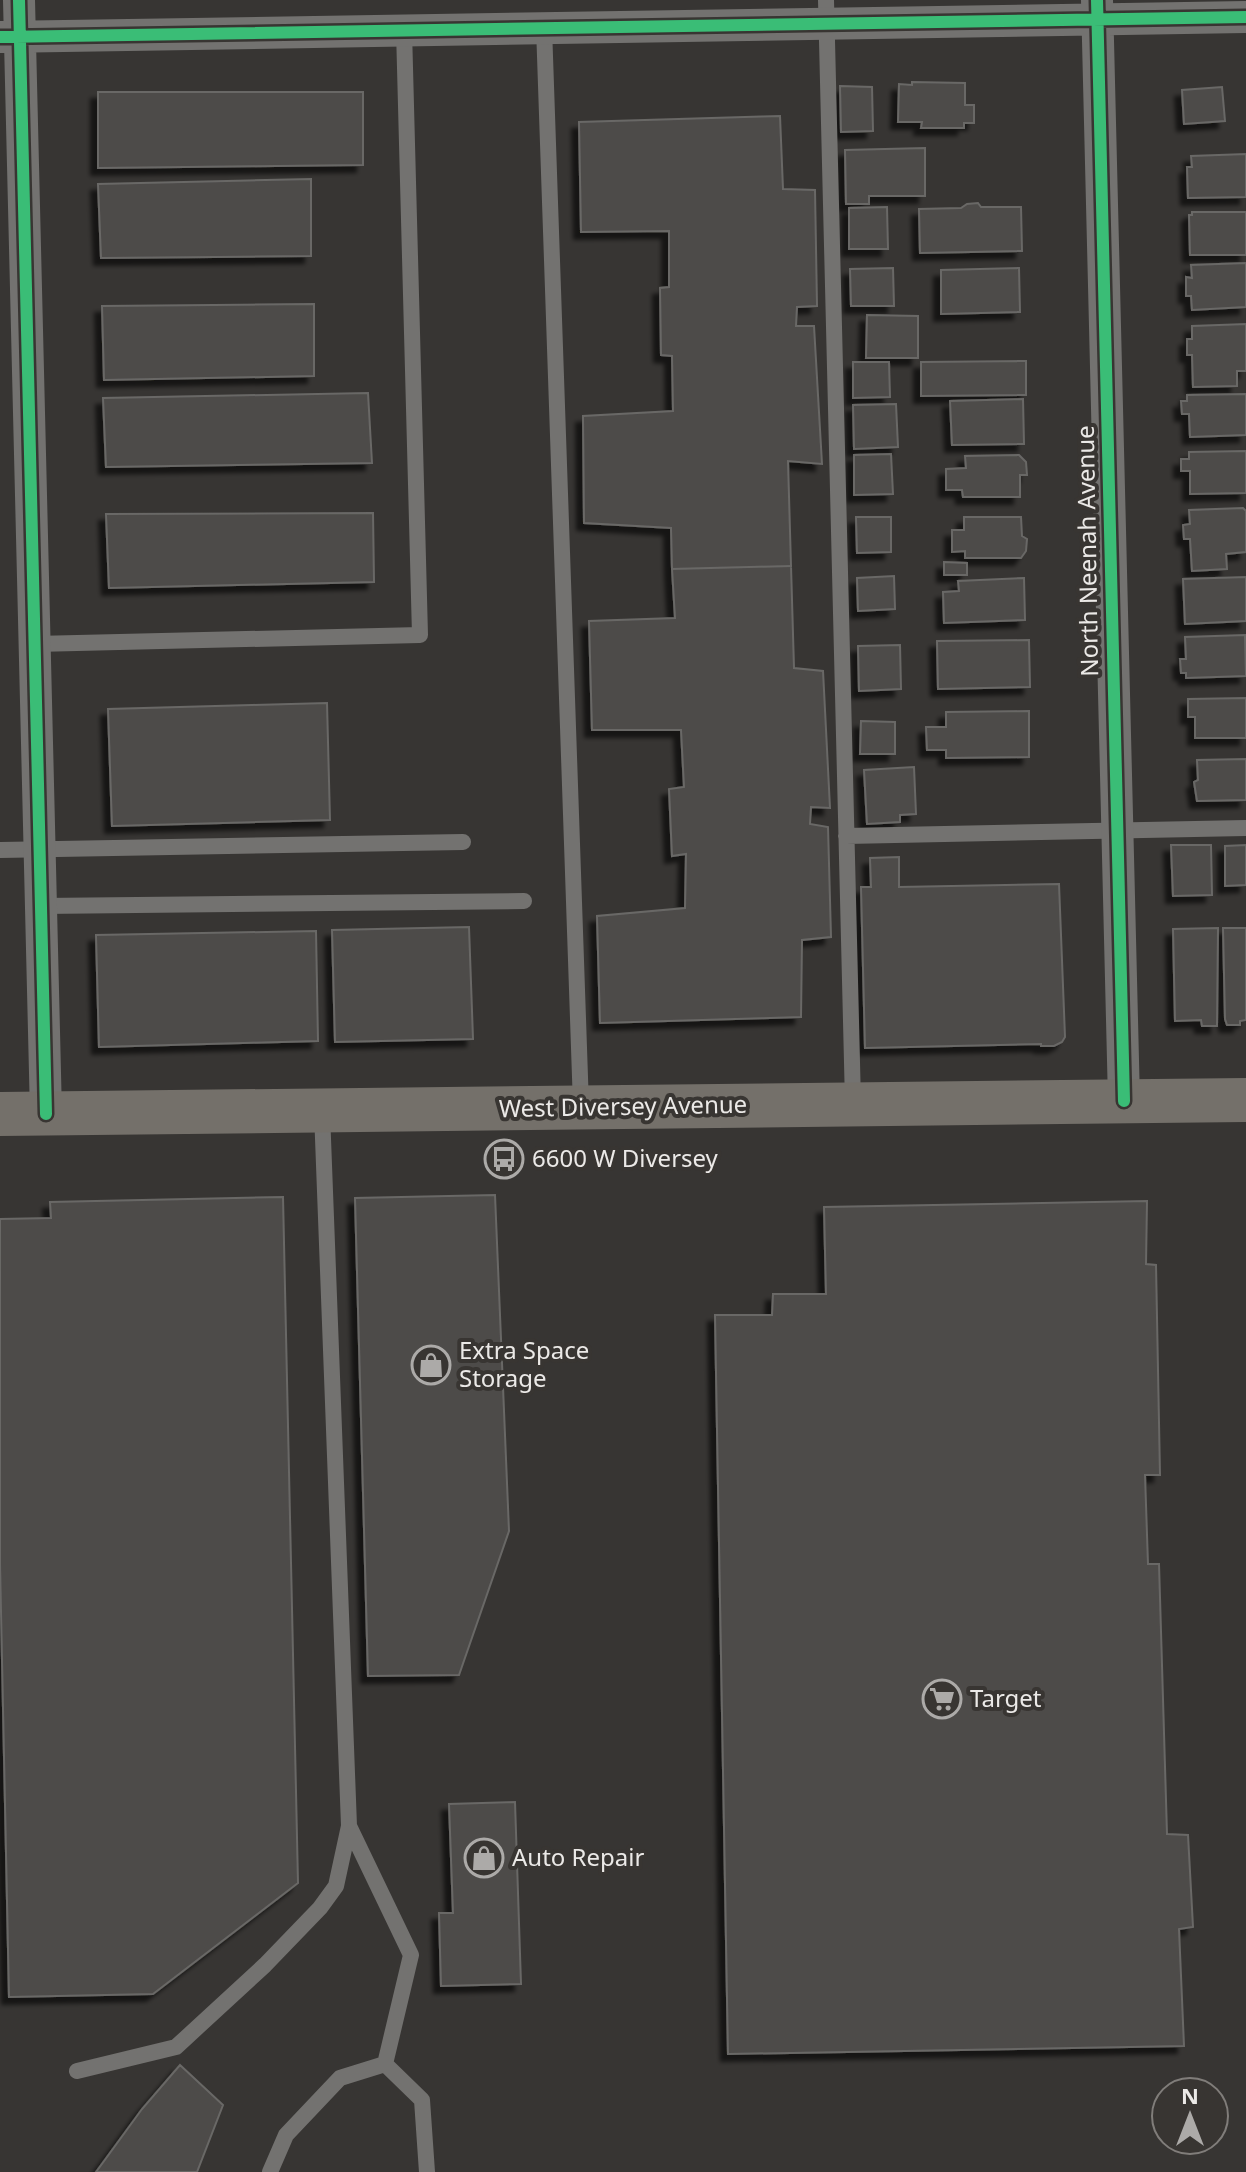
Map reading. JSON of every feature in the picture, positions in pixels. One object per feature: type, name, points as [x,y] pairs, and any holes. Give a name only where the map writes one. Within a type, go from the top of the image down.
[{"type":"main road","name":"West Diversey Avenue","points":[[0,1114],[1246,1100]]},
{"type":"street","points":[[19,0],[10,37],[35,644],[46,1114]]},
{"type":"street","points":[[10,37],[544,27],[580,13],[1097,9],[1246,17]]},
{"type":"street","name":"North Neenah Avenue","points":[[1097,9],[1124,1101]]},
{"type":"lane","points":[[827,11],[853,1104]]},
{"type":"lane","points":[[544,27],[581,1107]]},
{"type":"lane","points":[[35,644],[420,635],[404,30]]},
{"type":"lane","points":[[846,836],[1246,828]]},
{"type":"lane","points":[[0,850],[463,842]]},
{"type":"lane","points":[[41,906],[524,901]]},
{"type":"lane","points":[[77,2071],[176,2047],[265,1965],[320,1908],[336,1886],[349,1826],[321,1110]]},
{"type":"lane","points":[[349,1826],[411,1955],[385,2064]]},
{"type":"lane","points":[[270,2172],[286,2135],[340,2078],[385,2064]]},
{"type":"lane","points":[[385,2064],[422,2100],[427,2172]]},
{"type":"building","points":[[912,82],[965,83],[965,105],[974,105],[974,123],[964,123],[964,128],[921,128],[922,122],[898,122],[899,84],[912,85]]},
{"type":"building","points":[[840,86],[872,87],[873,131],[841,132]]},
{"type":"building","points":[[1222,87],[1225,121],[1184,124],[1182,90]]},
{"type":"building","points":[[98,92],[363,92],[363,165],[98,168]]},
{"type":"building","points":[[780,116],[783,189],[815,190],[817,306],[797,307],[796,326],[814,326],[822,464],[788,461],[791,566],[672,569],[671,528],[584,523],[583,416],[673,411],[672,356],[661,355],[660,288],[669,287],[669,231],[581,232],[579,122]]},
{"type":"building","points":[[925,148],[925,196],[869,196],[869,204],[846,204],[845,150]]},
{"type":"building","points":[[1246,154],[1246,197],[1188,198],[1187,167],[1192,167],[1191,156]]},
{"type":"building","points":[[311,179],[311,256],[101,258],[98,184]]},
{"type":"building","points":[[978,203],[981,207],[1021,207],[1022,251],[920,253],[919,209],[961,208]]},
{"type":"building","points":[[887,207],[888,249],[849,249],[849,208]]},
{"type":"building","points":[[1192,212],[1246,212],[1246,255],[1190,255],[1189,215]]},
{"type":"building","points":[[1246,263],[1246,307],[1192,310],[1191,296],[1186,296],[1186,277],[1192,278],[1191,265]]},
{"type":"building","points":[[893,268],[894,306],[851,306],[850,269]]},
{"type":"building","points":[[1019,268],[1020,312],[941,314],[941,270]]},
{"type":"building","points":[[314,304],[314,376],[104,380],[102,306]]},
{"type":"building","points":[[867,315],[918,316],[918,358],[866,358]]},
{"type":"building","points":[[1246,324],[1246,371],[1237,371],[1237,386],[1193,387],[1192,355],[1187,355],[1187,339],[1192,339],[1192,326]]},
{"type":"building","points":[[1026,361],[1026,395],[921,396],[921,362]]},
{"type":"building","points":[[853,362],[889,362],[890,397],[853,398]]},
{"type":"building","points":[[368,393],[372,463],[106,467],[103,398]]},
{"type":"building","points":[[1246,394],[1246,435],[1190,437],[1189,414],[1182,414],[1181,401],[1187,401],[1187,395]]},
{"type":"building","points":[[1023,399],[1024,444],[952,445],[950,401]]},
{"type":"building","points":[[896,404],[898,447],[854,449],[853,405]]},
{"type":"building","points":[[1246,451],[1246,493],[1190,494],[1190,471],[1181,471],[1181,459],[1189,459],[1189,452]]},
{"type":"building","points":[[891,454],[893,494],[854,495],[854,455]]},
{"type":"building","points":[[1019,455],[1026,462],[1027,475],[1020,475],[1020,497],[963,497],[962,490],[946,490],[946,469],[966,468],[965,456]]},
{"type":"building","points":[[1243,508],[1246,511],[1246,552],[1226,554],[1227,569],[1192,571],[1190,539],[1184,539],[1183,525],[1190,524],[1189,510]]},
{"type":"building","points":[[373,513],[374,582],[109,588],[106,514]]},
{"type":"building","points":[[856,517],[891,517],[891,552],[857,553]]},
{"type":"building","points":[[964,517],[1021,517],[1022,536],[1027,539],[1026,551],[1021,558],[965,558],[965,551],[952,552],[952,530],[964,530]]},
{"type":"building","points":[[944,562],[967,563],[967,575],[944,575]]},
{"type":"building","points":[[791,566],[794,668],[823,671],[830,808],[811,807],[810,824],[828,827],[831,937],[802,940],[801,1017],[600,1023],[597,916],[685,908],[686,854],[672,856],[669,789],[684,787],[681,730],[592,730],[589,621],[675,618],[672,569]]},
{"type":"building","points":[[894,576],[895,609],[858,611],[857,578]]},
{"type":"building","points":[[1246,577],[1246,621],[1185,624],[1183,579]]},
{"type":"building","points":[[1024,578],[1025,620],[944,623],[943,592],[959,591],[958,581]]},
{"type":"building","points":[[1245,635],[1246,676],[1186,678],[1186,673],[1181,673],[1180,659],[1186,659],[1185,637]]},
{"type":"building","points":[[1029,640],[1030,687],[938,689],[937,641]]},
{"type":"building","points":[[900,645],[901,689],[859,691],[858,646]]},
{"type":"building","points":[[1246,698],[1246,738],[1195,738],[1195,717],[1188,717],[1188,699]]},
{"type":"building","points":[[327,703],[330,820],[112,826],[108,709]]},
{"type":"building","points":[[1029,711],[1029,757],[946,758],[946,750],[927,750],[926,727],[946,727],[946,712]]},
{"type":"building","points":[[861,721],[895,722],[895,754],[860,754]]},
{"type":"building","points":[[1246,759],[1246,800],[1197,801],[1194,782],[1198,780],[1197,760]]},
{"type":"building","points":[[914,767],[916,814],[900,815],[900,822],[867,824],[864,770]]},
{"type":"building","points":[[1171,845],[1211,845],[1212,895],[1173,896]]},
{"type":"building","points":[[1246,845],[1246,885],[1225,886],[1225,846]]},
{"type":"building","points":[[899,857],[899,887],[1059,884],[1065,1037],[1062,1042],[1054,1046],[865,1048],[861,887],[871,887],[870,858]]},
{"type":"building","points":[[469,927],[473,1039],[335,1042],[332,930]]},
{"type":"building","points":[[1218,928],[1217,1026],[1202,1026],[1201,1020],[1175,1021],[1173,929]]},
{"type":"building","points":[[1223,928],[1246,928],[1246,1020],[1240,1021],[1240,1025],[1227,1025],[1225,1019]]},
{"type":"building","points":[[316,931],[318,1041],[99,1047],[96,935]]},
{"type":"building","name":"Extra Space Storage","points":[[495,1195],[509,1531],[459,1675],[368,1676],[355,1198]]},
{"type":"building","points":[[283,1197],[298,1883],[153,1994],[9,1997],[0,1563],[0,1219],[51,1218],[50,1202]]},
{"type":"building","name":"Target","points":[[1147,1201],[1146,1264],[1156,1265],[1160,1475],[1145,1475],[1148,1564],[1159,1564],[1167,1834],[1188,1835],[1193,1927],[1179,1929],[1184,2046],[728,2054],[715,1315],[772,1315],[773,1294],[826,1294],[824,1207]]},
{"type":"building","name":"Auto Repair","points":[[515,1802],[521,1984],[441,1986],[439,1913],[453,1913],[449,1804]]},
{"type":"building","points":[[180,2065],[223,2105],[197,2172],[96,2172],[142,2109]]},
{"type":"cycle path","points":[[19,0],[46,1114]]},
{"type":"cycle path","points":[[1097,0],[1124,1101]]},
{"type":"cycle path","points":[[0,37],[1246,17]]},
{"type":"place","name":"6600 W Diversey","points":[[504,1159]]},
{"type":"place","name":"Extra Space Storage","points":[[431,1365]]},
{"type":"place","name":"Target","points":[[942,1699]]},
{"type":"place","name":"Auto Repair","points":[[484,1858]]}]
